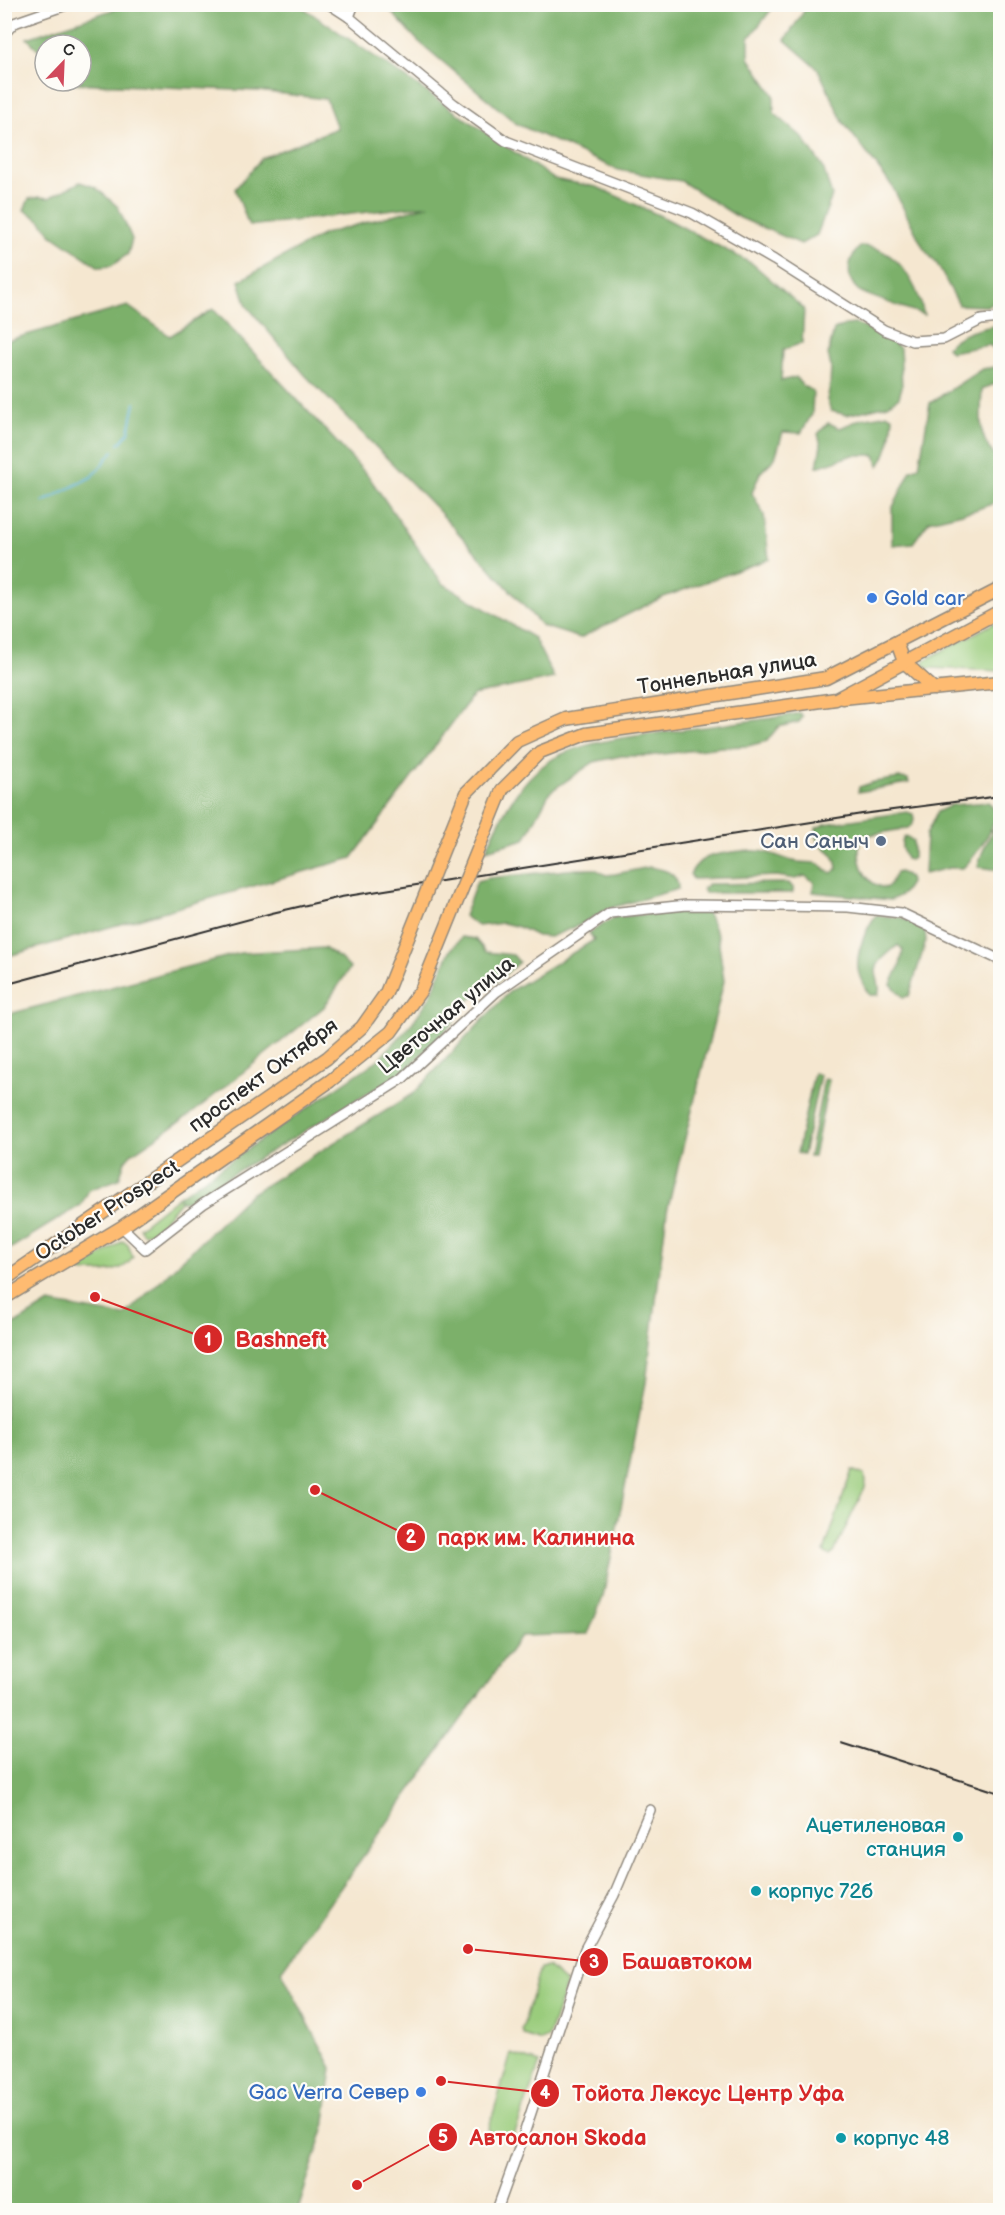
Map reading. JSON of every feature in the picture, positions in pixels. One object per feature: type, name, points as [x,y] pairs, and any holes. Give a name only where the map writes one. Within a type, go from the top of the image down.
[{"type":"main road","name":"Тоннельная улица","points":[[466,793],[517,741],[566,719],[826,678],[1000,589]]},
{"type":"main road","name":"Тоннельная улица","points":[[422,990],[502,790],[540,752],[586,734],[836,699],[1000,611]]},
{"type":"main road","points":[[897,642],[904,663],[934,689]]},
{"type":"main road","points":[[836,699],[1000,682]]},
{"type":"main road","name":"проспект Октября","points":[[4,1280],[327,1058],[362,1027],[386,993],[466,793]]},
{"type":"main road","name":"October Prospect","points":[[4,1299],[122,1227],[330,1081],[392,1032],[422,990]]},
{"type":"street","points":[[4,34],[14,23],[69,4]]},
{"type":"street","points":[[329,4],[350,17],[454,104],[506,141],[692,213],[774,260],[884,330],[912,341],[944,339],[981,320],[1000,318]]},
{"type":"street","points":[[350,17],[354,4]]},
{"type":"street","name":"Цветочная улица","points":[[122,1227],[145,1249],[202,1204],[402,1079],[496,992],[610,913],[687,905],[848,908],[902,913],[1000,960]]},
{"type":"street","points":[[497,2211],[585,1949],[614,1895],[650,1810]]},
{"type":"green space","points":[[127,5],[299,5],[554,179],[597,187],[665,218],[753,264],[804,309],[802,343],[783,350],[781,381],[796,377],[803,386],[813,391],[812,414],[801,433],[783,432],[775,458],[760,473],[752,493],[764,515],[769,559],[661,598],[580,638],[542,626],[436,508],[305,375],[247,306],[239,281],[324,234],[429,205],[249,226],[235,189],[262,158],[337,128],[326,99],[258,91],[93,84],[93,33],[42,33]]},
{"type":"green space","points":[[385,5],[775,5],[749,38],[749,58],[774,95],[774,113],[802,137],[823,167],[832,196],[817,235],[801,244],[738,217],[681,181],[618,170],[517,124],[418,41]]},
{"type":"green space","points":[[808,5],[1000,5],[1000,301],[986,306],[959,305],[937,264],[924,249],[892,186],[843,122],[818,69],[785,40]]},
{"type":"green space","points":[[33,36],[33,44],[27,38]]},
{"type":"green space","points":[[80,182],[95,187],[118,207],[132,239],[128,254],[111,266],[99,267],[51,234],[40,220],[24,210],[29,199],[49,198]]},
{"type":"green space","points":[[861,246],[874,248],[895,260],[910,279],[924,315],[858,290],[851,279],[849,267],[853,256]]},
{"type":"green space","points":[[128,306],[170,336],[213,309],[369,477],[442,583],[534,638],[554,678],[473,695],[352,858],[5,957],[5,341]]},
{"type":"green space","points":[[856,324],[890,340],[900,348],[902,387],[899,397],[888,405],[847,415],[831,411],[827,400],[831,367],[828,354],[834,330],[845,325]]},
{"type":"green space","points":[[1000,325],[1000,356],[997,350],[989,345],[951,352],[947,347],[964,334]]},
{"type":"green space","points":[[995,367],[1000,382],[982,389],[981,419],[983,436],[987,445],[1000,461],[1000,501],[975,510],[929,521],[913,543],[892,545],[892,509],[911,470],[919,467],[930,403],[982,369]]},
{"type":"green space","points":[[888,414],[893,417],[891,436],[888,449],[879,466],[875,455],[853,455],[817,467],[821,445],[818,434],[828,423],[840,428],[861,419]]},
{"type":"green space","points":[[1000,620],[1000,671],[928,668],[923,665],[925,660]]},
{"type":"green space","points":[[800,713],[803,717],[799,722],[778,727],[767,741],[748,746],[647,756],[621,756],[594,762],[550,792],[525,839],[486,850],[511,801],[527,780],[548,762],[577,748],[649,734]]},
{"type":"green space","points":[[908,779],[909,783],[858,792],[859,787],[874,782]]},
{"type":"green space","points":[[989,802],[997,814],[979,850],[963,868],[949,868],[924,874],[926,835],[937,812],[952,805]]},
{"type":"green space","points":[[907,812],[913,814],[914,819],[913,824],[908,828],[863,836],[860,844],[862,868],[871,881],[885,888],[889,886],[896,873],[900,872],[909,877],[910,883],[903,894],[891,900],[813,892],[814,882],[805,876],[795,879],[777,876],[693,879],[690,874],[703,859],[711,856],[752,851],[766,852],[798,862],[819,864],[832,873],[837,869],[833,855],[819,842],[816,828],[825,824]]},
{"type":"green space","points":[[1000,814],[1000,870],[978,867],[982,853]]},
{"type":"green space","points":[[906,836],[913,841],[913,858],[910,860],[906,859],[902,847],[902,841]]},
{"type":"green space","points":[[650,867],[673,875],[678,889],[607,909],[582,924],[550,937],[537,936],[519,927],[503,923],[478,926],[464,916],[477,881],[577,869],[595,869],[606,875]]},
{"type":"green space","points":[[789,883],[794,889],[792,893],[705,893],[703,889],[708,884]]},
{"type":"green space","points":[[706,909],[718,937],[724,981],[667,1211],[646,1383],[603,1597],[588,1634],[521,1636],[281,1971],[332,2068],[324,2129],[298,2210],[5,2210],[5,1330],[49,1303],[124,1316],[249,1195],[413,1094],[510,991],[594,940],[589,933],[615,917]]},
{"type":"green space","points":[[876,915],[903,918],[925,930],[926,941],[909,996],[903,997],[891,984],[900,965],[903,950],[898,945],[881,960],[877,967],[878,995],[869,995],[861,980],[858,962],[860,948],[865,933]]},
{"type":"green space","points":[[462,937],[475,939],[486,952],[513,955],[519,962],[499,980],[464,1004],[454,1022],[404,1072],[187,1201],[180,1201],[179,1196],[379,1059],[410,1026],[429,999],[450,951]]},
{"type":"green space","points":[[324,948],[340,958],[350,968],[324,1007],[190,1115],[131,1154],[125,1161],[119,1179],[89,1190],[81,1205],[5,1252],[5,1015],[240,953]]},
{"type":"green space","points":[[814,1073],[820,1075],[803,1155],[797,1153]]},
{"type":"green space","points":[[824,1079],[829,1080],[814,1157],[809,1157]]},
{"type":"green space","points":[[179,1196],[180,1201],[154,1232],[143,1234],[139,1228]]},
{"type":"green space","points":[[123,1241],[128,1245],[133,1257],[129,1263],[117,1270],[80,1272],[85,1266]]},
{"type":"green space","points":[[852,1470],[864,1475],[865,1487],[834,1552],[830,1555],[824,1552]]},
{"type":"green space","points":[[548,1967],[566,1985],[548,2038],[541,2041],[524,2035],[522,2030],[540,1968]]},
{"type":"green space","points":[[511,2054],[540,2063],[513,2139],[488,2131]]},
{"type":"waterway","points":[[119,444],[129,432],[135,403]]},
{"type":"waterway","points":[[43,502],[93,476],[113,451]]},
{"type":"railway","points":[[4,985],[272,913],[341,897],[862,814],[1000,796]]},
{"type":"railway","points":[[841,1742],[1000,1793]]},
{"type":"place","name":"Gold car","points":[[872,598]]},
{"type":"place","name":"Сан Саныч","points":[[881,841]]},
{"type":"place","name":"Bashneft","points":[[95,1297]]},
{"type":"place","name":"парк им. Калинина","points":[[315,1490]]},
{"type":"place","name":"Ацетиленовая станция","points":[[958,1837]]},
{"type":"place","name":"корпус 72б","points":[[756,1891]]},
{"type":"place","name":"Башавтоком","points":[[468,1949]]},
{"type":"place","name":"Тойота Лексус Центр Уфа","points":[[441,2081]]},
{"type":"place","name":"Gac Verra Север","points":[[421,2092]]},
{"type":"place","name":"корпус 48","points":[[841,2138]]},
{"type":"place","name":"Автосалон Skoda","points":[[357,2185]]}]
